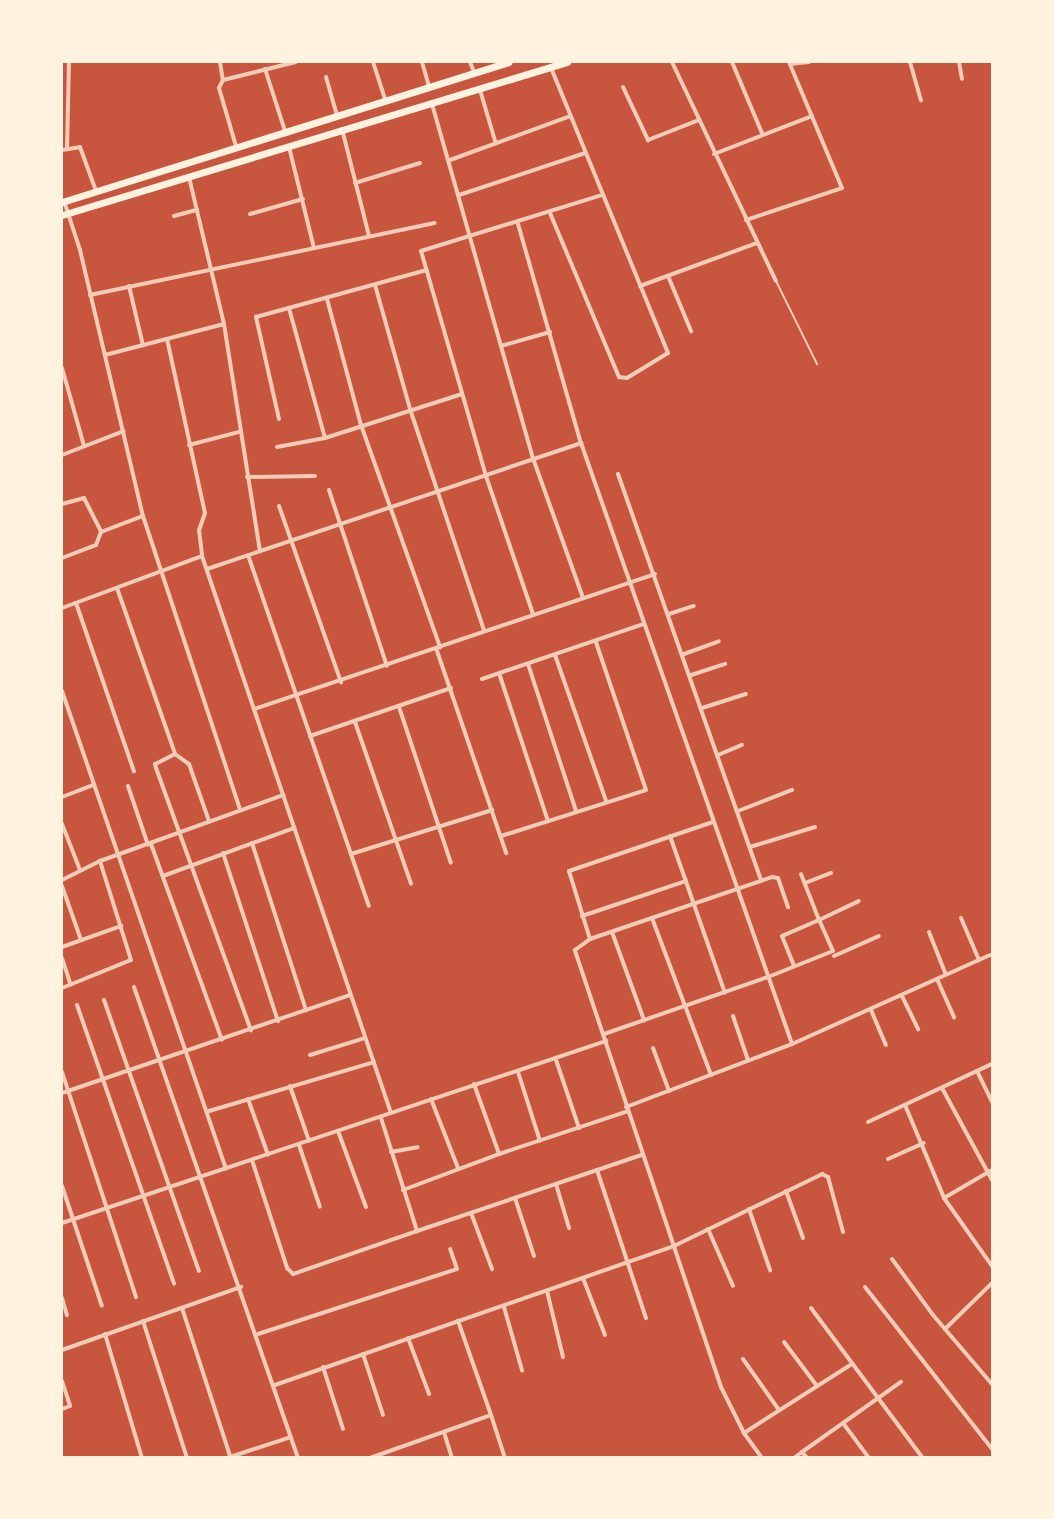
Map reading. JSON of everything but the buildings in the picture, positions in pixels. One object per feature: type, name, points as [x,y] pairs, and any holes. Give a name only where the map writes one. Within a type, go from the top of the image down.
[{"type":"main road","points":[[63,201],[509,62]]},
{"type":"main road","points":[[64,214],[567,62]]},
{"type":"street","points":[[69,62],[64,149],[80,147],[96,191]]},
{"type":"street","points":[[220,62],[223,80],[219,88],[236,147]]},
{"type":"street","points":[[223,80],[296,62]]},
{"type":"street","points":[[373,62],[385,100]]},
{"type":"street","points":[[422,62],[429,87]]},
{"type":"street","points":[[470,62],[474,73]]},
{"type":"street","points":[[673,62],[714,154],[776,281]]},
{"type":"street","points":[[732,62],[762,133]]},
{"type":"street","points":[[747,220],[843,188],[790,63],[809,62]]},
{"type":"street","points":[[910,62],[921,100]]},
{"type":"street","points":[[959,62],[962,79]]},
{"type":"street","points":[[550,67],[668,350],[622,379],[550,213]]},
{"type":"street","points":[[265,69],[285,131]]},
{"type":"street","points":[[326,77],[337,115]]},
{"type":"street","points":[[623,87],[648,140],[699,120]]},
{"type":"street","points":[[480,90],[496,144]]},
{"type":"street","points":[[432,104],[450,160],[469,236],[534,460],[583,598]]},
{"type":"street","points":[[450,160],[570,116]]},
{"type":"street","points":[[714,154],[762,133],[812,116]]},
{"type":"street","points":[[342,129],[369,236]]},
{"type":"street","points":[[288,145],[314,248]]},
{"type":"street","points":[[459,195],[585,153]]},
{"type":"street","points":[[355,183],[420,163]]},
{"type":"street","points":[[189,176],[224,324],[239,432],[260,551]]},
{"type":"street","points":[[533,614],[486,476],[421,251],[518,224],[602,195]]},
{"type":"street","points":[[250,214],[303,199]]},
{"type":"street","points":[[63,201],[64,214],[90,295],[143,516],[240,809]]},
{"type":"street","points":[[174,216],[197,210]]},
{"type":"street","points":[[90,295],[435,223]]},
{"type":"street","points":[[518,224],[581,443],[792,1044]]},
{"type":"street","points":[[640,287],[757,243]]},
{"type":"street","points":[[279,419],[256,316],[327,299],[427,270]]},
{"type":"street","points":[[668,276],[691,331]]},
{"type":"street","points":[[375,285],[411,411],[484,630]]},
{"type":"street","points":[[129,286],[143,345]]},
{"type":"street","points":[[327,299],[361,425],[506,853]]},
{"type":"street","points":[[289,308],[325,438]]},
{"type":"street","points":[[105,355],[224,324]]},
{"type":"street","points":[[501,346],[550,332]]},
{"type":"street","points":[[167,339],[205,513],[200,530],[202,556],[391,1113]]},
{"type":"street","points":[[62,368],[84,446]]},
{"type":"street","points":[[277,447],[325,438],[462,394]]},
{"type":"street","points":[[62,455],[124,432]]},
{"type":"street","points":[[189,445],[239,432]]},
{"type":"street","points":[[206,569],[390,510],[581,443]]},
{"type":"street","points":[[618,474],[684,654],[761,880]]},
{"type":"street","points":[[247,477],[315,476]]},
{"type":"street","points":[[328,490],[342,525],[387,666]]},
{"type":"street","points":[[62,504],[84,498],[101,532],[96,545],[62,558]]},
{"type":"street","points":[[279,506],[341,682]]},
{"type":"street","points":[[101,532],[143,516]]},
{"type":"street","points":[[248,555],[369,906]]},
{"type":"street","points":[[62,608],[202,556]]},
{"type":"street","points":[[254,709],[297,698],[484,630],[655,574]]},
{"type":"street","points":[[117,588],[175,754],[189,764],[209,821]]},
{"type":"street","points":[[76,603],[134,771]]},
{"type":"street","points":[[669,614],[694,606]]},
{"type":"street","points":[[482,679],[644,624]]},
{"type":"street","points":[[684,654],[719,641]]},
{"type":"street","points":[[501,836],[646,790],[596,642]]},
{"type":"street","points":[[555,655],[606,802]]},
{"type":"street","points":[[528,664],[577,811]]},
{"type":"street","points":[[691,675],[725,664]]},
{"type":"street","points":[[499,673],[548,821]]},
{"type":"street","points":[[310,736],[450,688]]},
{"type":"street","points":[[62,691],[93,785],[209,1110],[226,1169]]},
{"type":"street","points":[[702,708],[746,694]]},
{"type":"street","points":[[399,707],[451,863]]},
{"type":"street","points":[[355,722],[411,884]]},
{"type":"street","points":[[718,754],[742,745]]},
{"type":"street","points":[[175,754],[155,764],[251,1030]]},
{"type":"street","points":[[62,797],[93,785]]},
{"type":"street","points":[[128,786],[222,1040]]},
{"type":"street","points":[[738,811],[792,790]]},
{"type":"street","points":[[62,879],[100,861],[283,795]]},
{"type":"street","points":[[351,854],[492,810]]},
{"type":"street","points":[[590,939],[569,871],[713,822]]},
{"type":"street","points":[[62,824],[80,870]]},
{"type":"street","points":[[750,847],[815,826]]},
{"type":"street","points":[[163,876],[294,828]]},
{"type":"street","points":[[670,836],[725,993]]},
{"type":"street","points":[[62,842],[68,840]]},
{"type":"street","points":[[252,843],[306,1010]]},
{"type":"street","points":[[223,854],[278,1021]]},
{"type":"street","points":[[62,988],[129,963],[131,954],[100,861]]},
{"type":"street","points":[[805,883],[831,873]]},
{"type":"street","points":[[801,874],[837,961]]},
{"type":"street","points":[[762,1458],[744,1433],[721,1387],[575,950],[590,939],[761,880],[778,878],[788,907]]},
{"type":"street","points":[[582,916],[686,881]]},
{"type":"street","points":[[62,886],[81,940]]},
{"type":"street","points":[[794,966],[782,936],[859,902]]},
{"type":"street","points":[[652,918],[711,1075]]},
{"type":"street","points":[[961,918],[979,960]]},
{"type":"street","points":[[62,947],[121,926]]},
{"type":"street","points":[[612,932],[644,1020]]},
{"type":"street","points":[[929,932],[946,975]]},
{"type":"street","points":[[603,1034],[725,993],[879,936]]},
{"type":"street","points":[[403,1190],[458,1168],[579,1128],[792,1044],[990,955]]},
{"type":"street","points":[[62,958],[71,985]]},
{"type":"street","points":[[937,979],[954,1017]]},
{"type":"street","points":[[134,987],[258,1334],[298,1458]]},
{"type":"street","points":[[62,1093],[350,995]]},
{"type":"street","points":[[902,996],[918,1029]]},
{"type":"street","points":[[104,1000],[199,1271]]},
{"type":"street","points":[[77,1005],[174,1284]]},
{"type":"street","points":[[871,1010],[886,1044]]},
{"type":"street","points":[[733,1016],[748,1060]]},
{"type":"street","points":[[310,1055],[365,1038]]},
{"type":"street","points":[[62,1223],[381,1118],[474,1083],[556,1060],[606,1041]]},
{"type":"street","points":[[653,1048],[669,1091]]},
{"type":"street","points":[[556,1060],[579,1128]]},
{"type":"street","points":[[209,1110],[374,1062]]},
{"type":"street","points":[[868,1122],[993,1064]]},
{"type":"street","points":[[977,1071],[993,1102]]},
{"type":"street","points":[[62,1072],[136,1297]]},
{"type":"street","points":[[518,1072],[540,1141]]},
{"type":"street","points":[[474,1083],[500,1154]]},
{"type":"street","points":[[290,1086],[309,1141]]},
{"type":"street","points":[[942,1088],[993,1180]]},
{"type":"street","points":[[248,1099],[268,1155]]},
{"type":"street","points":[[431,1099],[458,1168]]},
{"type":"street","points":[[905,1105],[924,1143],[944,1198],[993,1266]]},
{"type":"street","points":[[381,1118],[417,1232]]},
{"type":"street","points":[[338,1131],[366,1207]]},
{"type":"street","points":[[888,1159],[924,1143]]},
{"type":"street","points":[[298,1145],[320,1207]]},
{"type":"street","points":[[392,1152],[418,1148]]},
{"type":"street","points":[[252,1160],[293,1274],[642,1155]]},
{"type":"street","points":[[597,1170],[646,1318]]},
{"type":"street","points":[[944,1198],[990,1171]]},
{"type":"street","points":[[275,1385],[674,1246],[822,1174],[828,1177],[843,1232]]},
{"type":"street","points":[[556,1184],[569,1228]]},
{"type":"street","points":[[62,1186],[102,1306]]},
{"type":"street","points":[[786,1191],[803,1238]]},
{"type":"street","points":[[514,1198],[534,1256]]},
{"type":"street","points":[[749,1209],[770,1270]]},
{"type":"street","points":[[471,1213],[492,1269]]},
{"type":"street","points":[[708,1229],[733,1286]]},
{"type":"street","points":[[258,1334],[458,1269],[450,1249]]},
{"type":"street","points":[[892,1259],[945,1329],[993,1384]]},
{"type":"street","points":[[583,1278],[605,1335]]},
{"type":"street","points":[[945,1329],[993,1283]]},
{"type":"street","points":[[62,1350],[241,1287]]},
{"type":"street","points":[[865,1287],[993,1449]]},
{"type":"street","points":[[547,1291],[563,1357]]},
{"type":"street","points":[[62,1298],[67,1315]]},
{"type":"street","points":[[504,1306],[522,1370]]},
{"type":"street","points":[[182,1308],[228,1457],[291,1437]]},
{"type":"street","points":[[811,1308],[922,1458]]},
{"type":"street","points":[[143,1321],[187,1458]]},
{"type":"street","points":[[458,1321],[505,1458]]},
{"type":"street","points":[[105,1334],[142,1458]]},
{"type":"street","points":[[408,1338],[429,1394]]},
{"type":"street","points":[[784,1342],[817,1386]]},
{"type":"street","points":[[363,1354],[384,1415]]},
{"type":"street","points":[[743,1359],[779,1410]]},
{"type":"street","points":[[744,1433],[852,1364]]},
{"type":"street","points":[[323,1367],[343,1429]]},
{"type":"street","points":[[62,1381],[70,1406],[62,1409]]},
{"type":"street","points":[[794,1458],[901,1382]]},
{"type":"street","points":[[370,1458],[491,1415]]},
{"type":"street","points":[[843,1423],[869,1458]]},
{"type":"street","points":[[444,1432],[452,1458]]},
{"type":"street","points":[[802,1452],[807,1458]]},
{"type":"lane","points":[[776,281],[817,363]]}]
